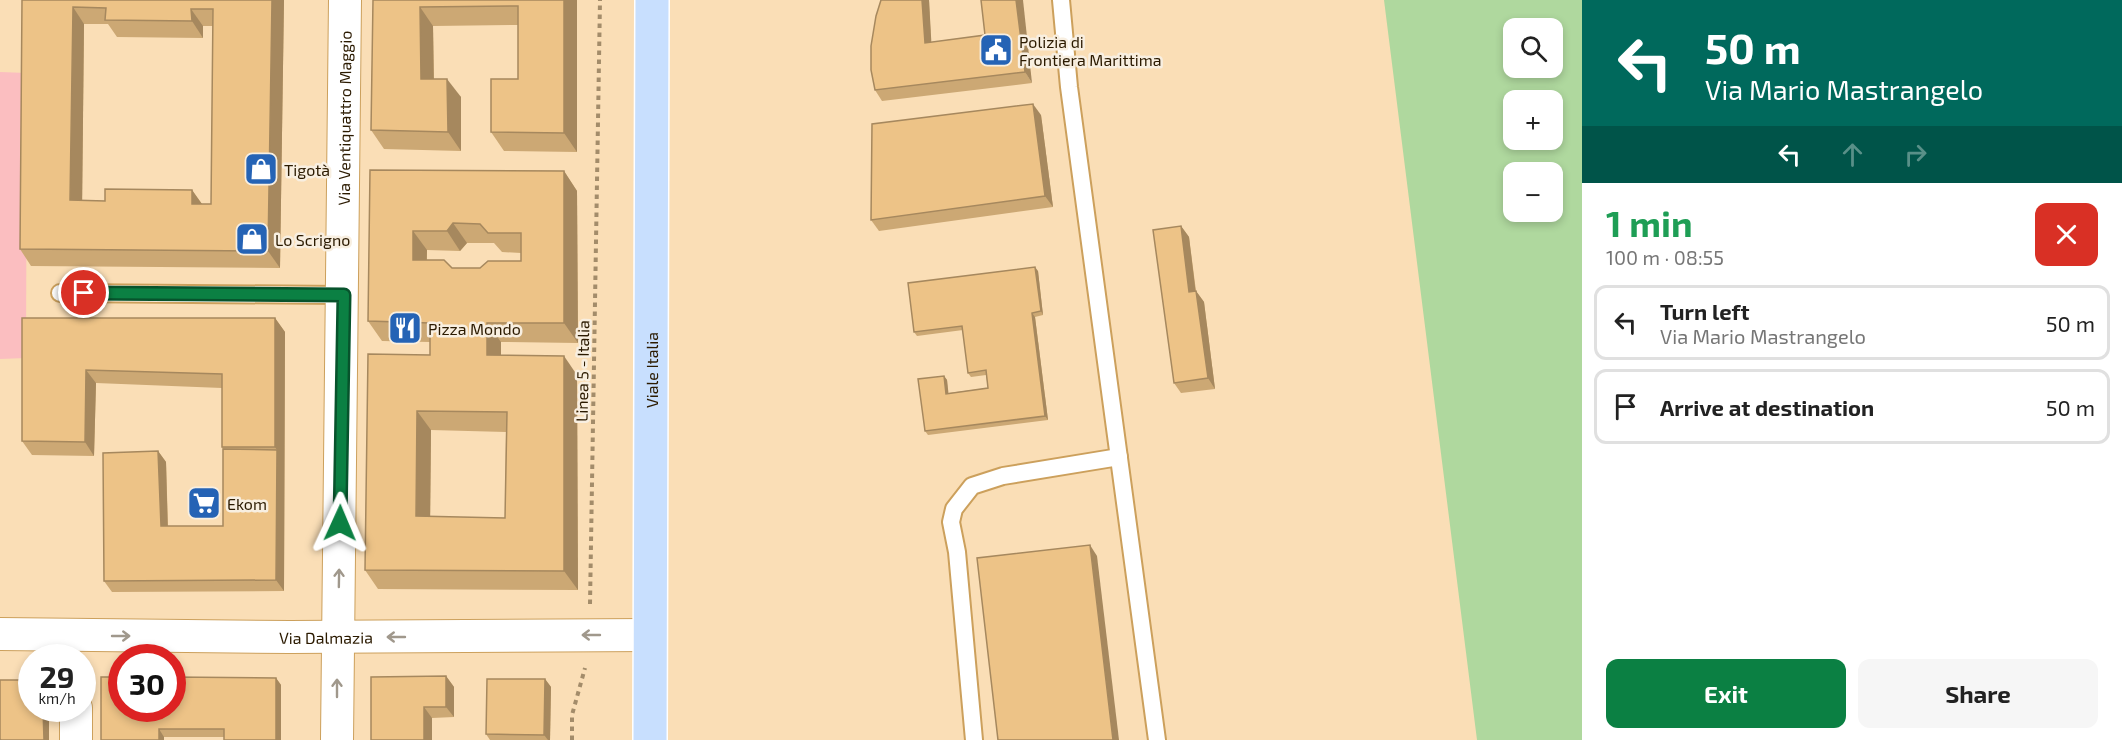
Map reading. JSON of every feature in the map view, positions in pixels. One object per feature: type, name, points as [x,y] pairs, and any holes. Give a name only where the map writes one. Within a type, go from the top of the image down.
[{"type":"main road","name":"Viale Italia","points":[[650,740],[652,0]]},
{"type":"street","name":"Via Ventiquattro Maggio","points":[[337,740],[344,295],[345,0]]},
{"type":"street","name":"Via Dalmazia","points":[[0,634],[64,644]]},
{"type":"street","name":"Via Dalmazia","points":[[96,645],[338,636],[650,635]]},
{"type":"street","points":[[76,722],[76,740]]},
{"type":"lane","points":[[1061,0],[1069,87],[1157,740]]},
{"type":"lane","points":[[60,293],[344,295]]},
{"type":"lane","points":[[974,740],[957,552],[951,522],[954,508],[972,486],[1003,476],[1119,457]]},
{"type":"path","name":"Linea 5 - Italia","points":[[572,740],[572,715],[589,655],[590,636],[600,0]]},
{"type":"shaded area","points":[[1384,0],[1582,0],[1582,740],[1477,740]]},
{"type":"shaded area","points":[[0,72],[27,73],[26,358],[0,359]]},
{"type":"building","points":[[22,0],[272,0],[268,251],[20,249]],"holes":[[[73,7],[106,8],[105,20],[192,21],[191,9],[213,9],[211,204],[192,204],[192,190],[105,189],[105,201],[70,200]]]},
{"type":"building","points":[[373,0],[564,0],[564,133],[491,132],[491,79],[518,79],[518,6],[420,7],[421,79],[447,79],[448,132],[371,130]]},
{"type":"building","name":"Polizia di Frontiera Marittima","points":[[881,0],[922,0],[925,43],[985,35],[981,0],[1016,0],[1025,72],[875,90],[871,70],[871,46]]},
{"type":"building","points":[[1033,104],[1045,196],[871,220],[872,124]]},
{"type":"building","points":[[370,170],[564,171],[564,323],[487,323],[487,355],[564,356],[564,571],[365,570],[368,354],[430,355],[430,323],[368,321]],"holes":[[[453,223],[480,224],[488,233],[521,233],[521,261],[488,261],[480,268],[452,268],[444,260],[413,260],[413,231],[447,231]],[[417,411],[507,412],[505,518],[416,516]]]},
{"type":"building","points":[[1181,226],[1189,292],[1196,291],[1208,378],[1174,383],[1153,230]]},
{"type":"building","points":[[1035,267],[1041,311],[1032,313],[1045,416],[925,431],[918,379],[944,376],[946,394],[988,388],[986,370],[968,373],[962,326],[914,332],[908,283]]},
{"type":"building","points":[[22,318],[275,318],[275,447],[222,447],[222,374],[86,370],[85,442],[22,441]]},
{"type":"building","points":[[223,449],[277,450],[276,580],[104,581],[103,453],[158,451],[161,526],[223,526]]},
{"type":"building","points":[[1090,545],[1113,740],[998,740],[977,558]]},
{"type":"building","points":[[446,676],[446,707],[424,707],[424,740],[371,740],[371,677]]},
{"type":"building","points":[[101,677],[108,677],[108,722],[186,722],[186,677],[276,678],[276,740],[224,740],[224,729],[159,729],[159,740],[101,740]]},
{"type":"building","points":[[487,679],[545,679],[544,735],[486,734]]},
{"type":"building","points":[[0,680],[18,680],[18,722],[43,722],[44,740],[0,739]]},
{"type":"place","name":"Polizia di Frontiera Marittima","points":[[996,50]]},
{"type":"place","name":"Tigotà","points":[[261,169]]},
{"type":"place","name":"Lo Scrigno","points":[[252,239]]},
{"type":"place","name":"Pizza Mondo","points":[[405,328]]},
{"type":"place","name":"Ekom","points":[[204,503]]},
{"type":"route","points":[[84,293],[344,295],[340,523]]}]
